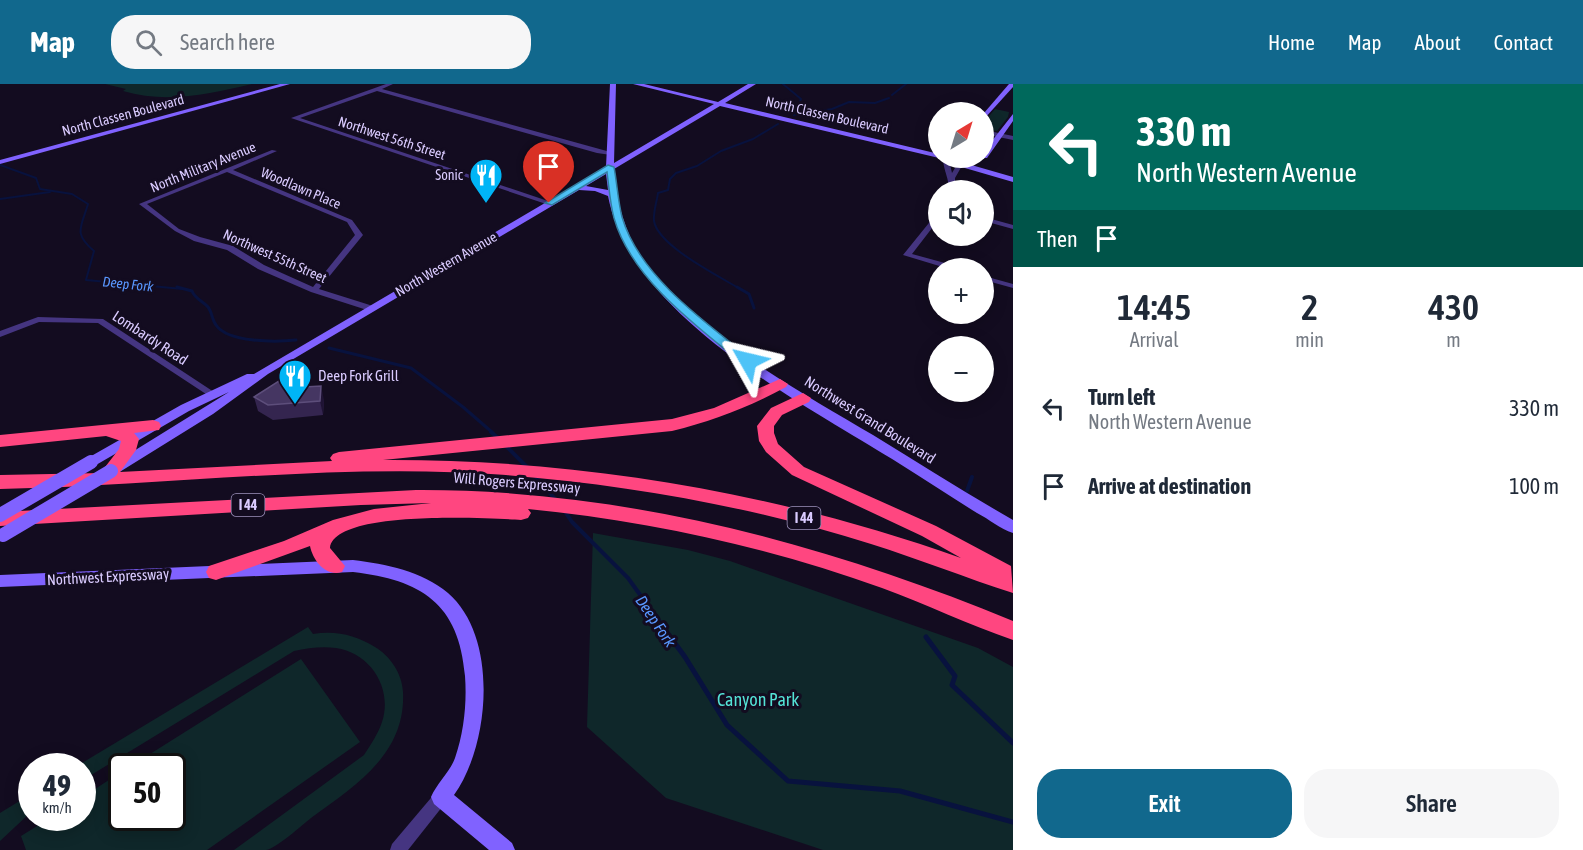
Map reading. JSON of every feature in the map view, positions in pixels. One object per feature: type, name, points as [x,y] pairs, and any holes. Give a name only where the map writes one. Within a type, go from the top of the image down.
[{"type":"highway","points":[[250,472],[363,454],[553,438],[680,424],[726,411],[780,384]]},
{"type":"highway","points":[[803,398],[776,412],[767,423],[765,433],[770,445],[780,458],[805,474],[929,531],[1013,577]]},
{"type":"highway","points":[[0,441],[153,426]]},
{"type":"highway","points":[[110,432],[120,433],[130,439],[120,464]]},
{"type":"highway","name":"Will Rogers Expressway","points":[[0,482],[373,466],[472,467],[588,476],[701,494],[808,519],[916,550],[1013,585]]},
{"type":"highway","name":"Will Rogers Expressway","points":[[1,526],[114,512],[408,496],[496,505]]},
{"type":"highway","points":[[216,572],[291,546],[333,527],[398,513],[496,505]]},
{"type":"highway","name":"I 44","points":[[496,505],[557,516],[620,519],[764,543],[821,559],[931,597],[1013,631]]},
{"type":"highway","points":[[0,509],[114,512]]},
{"type":"highway","points":[[333,527],[321,540],[320,547],[322,555],[335,566]]},
{"type":"main road","name":"North Classen Boulevard","points":[[216,102],[276,84]]},
{"type":"main road","name":"North Classen Boulevard","points":[[5,158],[287,84]]},
{"type":"main road","name":"Northwest Grand Boulevard","points":[[613,84],[616,149],[610,167],[613,195],[626,236],[641,261],[665,290],[701,325],[780,384],[1013,527]]},
{"type":"main road","name":"North Classen Boulevard","points":[[636,84],[928,153]]},
{"type":"main road","name":"North Western Avenue","points":[[1,526],[120,464],[207,412],[264,372],[370,308],[753,84]]},
{"type":"main road","points":[[994,105],[1012,84]]},
{"type":"main road","points":[[994,142],[1013,117]]},
{"type":"main road","name":"North Classen Boulevard","points":[[908,147],[928,149]]},
{"type":"main road","points":[[616,149],[638,150]]},
{"type":"main road","points":[[974,168],[1013,179]]},
{"type":"main road","name":"North Classen Boulevard","points":[[983,168],[1013,179]]},
{"type":"main road","points":[[575,188],[596,189],[613,195]]},
{"type":"main road","name":"North Western Avenue","points":[[1,526],[90,462],[212,394],[264,372]]},
{"type":"main road","name":"Northwest Expressway","points":[[0,581],[335,566],[368,567],[411,579],[443,600],[459,619],[468,644],[472,668],[473,721],[462,765],[441,797]]},
{"type":"main road","points":[[441,797],[505,850]]},
{"type":"street","points":[[376,89],[391,84]]},
{"type":"street","points":[[376,89],[599,152],[616,149]]},
{"type":"street","name":"Northwest 56th Street","points":[[376,89],[291,119],[549,203]]},
{"type":"street","points":[[994,134],[1013,138]]},
{"type":"street","name":"North Military Avenue","points":[[142,204],[274,151]]},
{"type":"street","points":[[947,168],[952,178]]},
{"type":"street","points":[[952,178],[958,168]]},
{"type":"street","name":"Woodlawn Place","points":[[228,171],[350,221],[359,235],[314,290]]},
{"type":"street","name":"Northwest 55th Street","points":[[142,204],[177,230],[197,239],[230,248],[261,267],[314,290],[370,308]]},
{"type":"street","points":[[994,222],[1013,227]]},
{"type":"street","points":[[928,229],[908,255],[928,261]]},
{"type":"street","points":[[994,281],[1013,286]]},
{"type":"street","name":"Lombardy Road","points":[[0,334],[38,319],[100,321],[212,394]]},
{"type":"street","points":[[398,850],[441,797]]},
{"type":"green space","points":[[105,84],[252,84],[204,94],[155,97],[123,91],[126,89]]},
{"type":"green space","points":[[994,110],[1009,112],[1008,117],[997,131],[994,131]]},
{"type":"green space","name":"Canyon Park","points":[[593,533],[688,550],[730,561],[978,648],[1013,667],[1013,850],[823,850],[666,798],[587,727]]},
{"type":"green space","points":[[308,627],[313,634],[337,633],[368,643],[386,655],[394,666],[402,685],[402,714],[396,733],[387,751],[375,766],[344,794],[282,841],[266,850],[234,850],[364,755],[376,735],[385,710],[382,685],[369,665],[360,657],[348,651],[326,647],[294,651],[127,753],[108,753],[108,765],[96,772],[96,755]]},
{"type":"green space","points":[[301,659],[360,742],[207,850],[26,850],[21,836],[29,831],[96,831],[96,788],[108,781],[108,831],[186,831],[186,753],[152,753]]},
{"type":"green space","points":[[18,802],[18,824],[0,841],[0,813]]},
{"type":"building","points":[[282,379],[304,383],[304,387],[321,386],[320,401],[268,405],[254,397]]},
{"type":"waterway","points":[[783,84],[801,99],[794,115],[832,109],[849,102],[875,103],[889,98]]},
{"type":"waterway","points":[[892,95],[906,84]]},
{"type":"waterway","points":[[740,289],[691,260],[658,231],[654,221],[658,193],[668,190],[670,179],[676,173],[697,166],[721,151],[753,139],[778,124]]},
{"type":"waterway","name":"Deep Fork","points":[[0,165],[36,178],[40,189],[72,194],[88,204],[80,230],[83,239],[94,251],[86,280],[183,289]]},
{"type":"waterway","points":[[0,199],[50,192]]},
{"type":"waterway","name":"Deep Fork","points":[[177,287],[192,291],[208,307],[216,325],[222,331],[253,340],[296,340]]},
{"type":"waterway","points":[[737,287],[749,294],[754,308]]},
{"type":"waterway","name":"Deep Fork","points":[[329,348],[411,368],[493,433]]},
{"type":"waterway","name":"Deep Fork","points":[[491,432],[498,438]]},
{"type":"waterway","name":"Deep Fork","points":[[506,446],[528,468]]},
{"type":"waterway","name":"Deep Fork","points":[[535,476],[556,500]]},
{"type":"waterway","points":[[967,491],[972,477]]},
{"type":"waterway","name":"Deep Fork","points":[[564,510],[572,522],[628,578],[656,617]]},
{"type":"waterway","name":"Deep Fork","points":[[655,616],[685,657],[727,725],[788,781],[900,791],[1013,822]]},
{"type":"waterway","points":[[926,637],[955,676],[952,685],[1013,743]]},
{"type":"place","name":"Sonic","points":[[486,204]]},
{"type":"place","name":"Deep Fork Grill","points":[[295,405]]},
{"type":"route","points":[[549,203],[610,167],[613,195],[621,228],[641,261],[665,290],[695,320],[748,361]]}]
